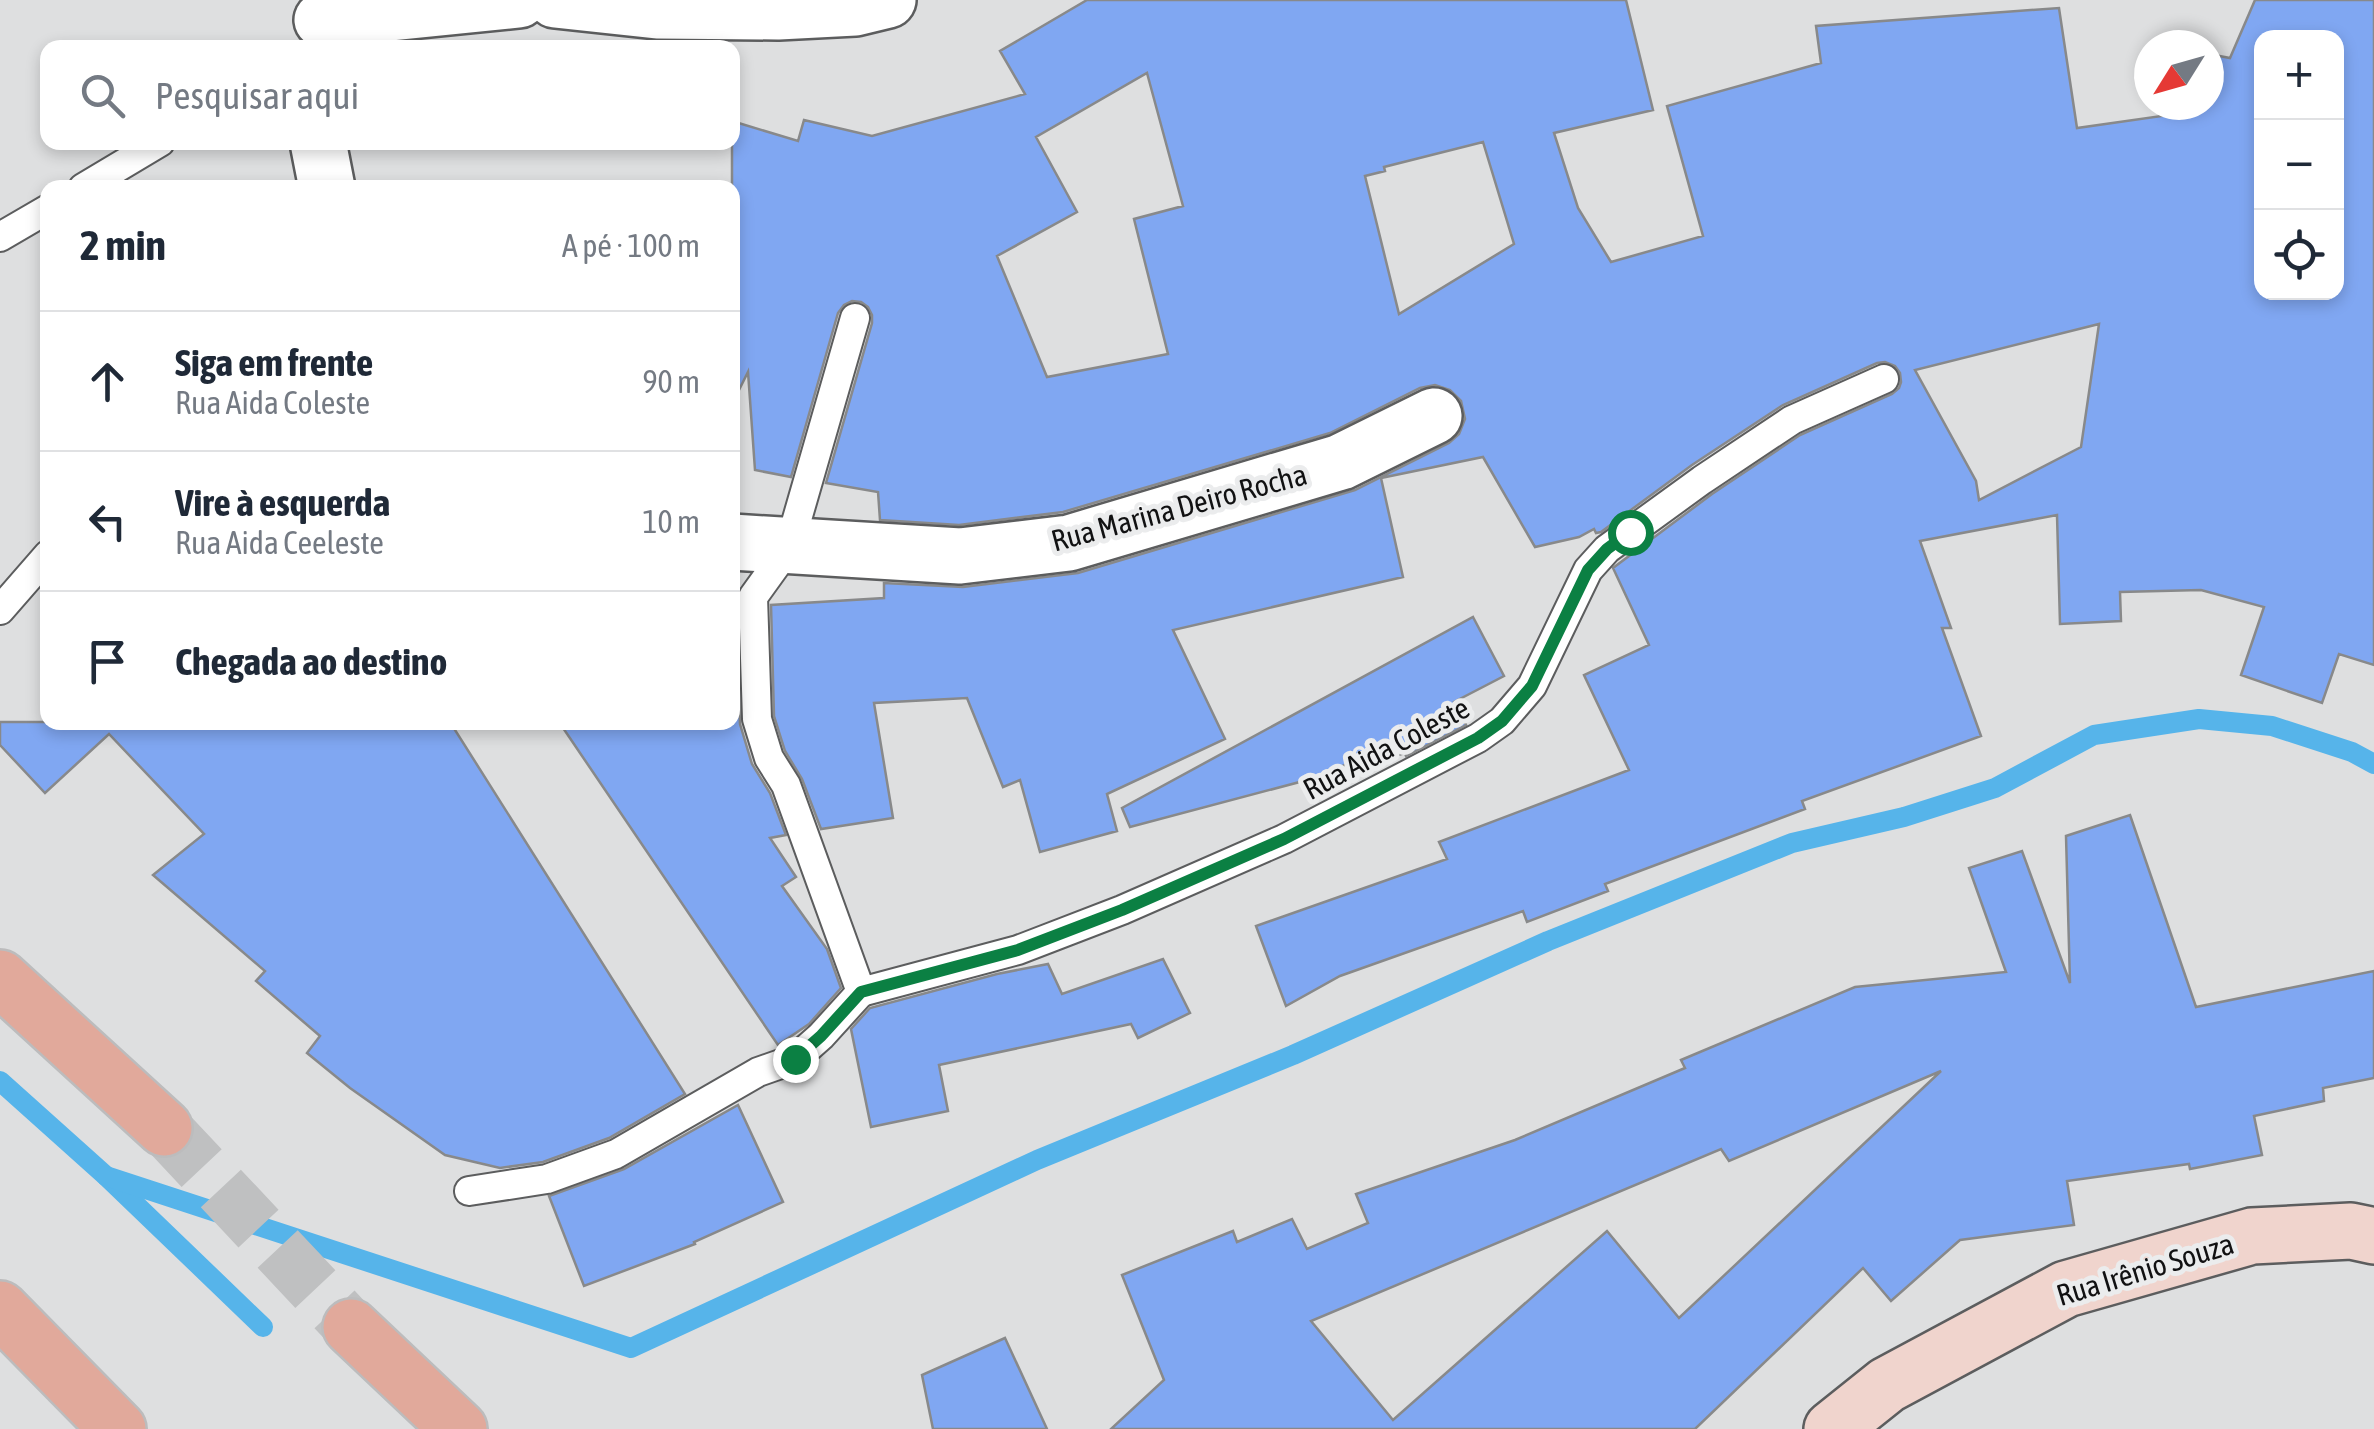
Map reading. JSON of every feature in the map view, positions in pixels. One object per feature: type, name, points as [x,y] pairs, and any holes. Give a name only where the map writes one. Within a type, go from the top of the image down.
[{"type":"main road","points":[[0,978],[164,1128]]},
{"type":"main road","points":[[2,1315],[118,1429]]},
{"type":"main road","points":[[352,1326],[459,1429]]},
{"type":"street","points":[[316,22],[519,0]]},
{"type":"street","points":[[556,0],[657,10],[778,12],[855,8],[888,0]]},
{"type":"street","points":[[320,150],[325,180]]},
{"type":"street","name":"Rua Marina Deiro Rocha","points":[[740,543],[960,556],[1069,542],[1341,462],[1434,416]]},
{"type":"street","name":"Rua Irênio Souza","points":[[1832,1429],[1887,1385],[2066,1288],[2252,1236],[2351,1231],[2374,1236]]},
{"type":"lane","points":[[96,180],[147,150]]},
{"type":"lane","points":[[0,237],[40,213]]},
{"type":"lane","points":[[469,1191],[547,1179],[616,1154],[758,1072],[795,1059],[861,992],[786,785],[769,758],[757,719],[752,597],[789,546],[855,318]]},
{"type":"lane","name":"Rua Aida Coleste","points":[[861,992],[1018,950],[1122,910],[1284,839],[1478,738],[1502,721],[1532,686],[1588,570],[1607,549],[1792,420],[1884,379]]},
{"type":"lane","points":[[0,610],[40,564]]},
{"type":"building","points":[[1087,0],[1626,0],[1653,110],[1554,133],[1578,208],[1611,262],[1703,236],[1667,106],[1821,63],[1816,26],[2059,8],[2077,128],[2134,120],[2224,120],[2224,57],[2230,58],[2255,0],[2374,0],[2374,665],[2339,654],[2322,703],[2241,675],[2264,607],[2201,590],[2120,592],[2121,621],[2060,624],[2057,515],[1920,541],[1951,628],[1942,628],[1981,736],[1802,801],[1805,809],[1605,884],[1608,891],[1527,922],[1523,911],[1340,976],[1286,1006],[1256,926],[1447,859],[1439,842],[1629,770],[1584,675],[1649,645],[1613,568],[1800,435],[1892,394],[1899,388],[1900,373],[1895,366],[1877,363],[1783,405],[1601,532],[1594,529],[1579,537],[1535,547],[1483,457],[1381,478],[1403,577],[1173,630],[1225,739],[1107,794],[1117,831],[1040,852],[1020,780],[1003,787],[967,698],[874,703],[893,818],[821,829],[802,779],[785,751],[774,716],[771,605],[884,598],[884,583],[963,587],[1078,573],[1355,490],[1449,443],[1459,434],[1465,419],[1461,401],[1450,390],[1435,385],[1420,388],[1330,433],[1063,512],[959,525],[880,520],[878,492],[826,483],[872,323],[868,307],[852,301],[838,313],[791,477],[755,470],[748,372],[740,388],[740,180],[732,180],[732,150],[740,150],[740,123],[798,141],[804,120],[872,136],[1025,94],[1000,51]],"holes":[[[1147,73],[1183,206],[1134,219],[1168,354],[1047,377],[997,256],[1077,212],[1036,137]],[[1483,142],[1514,244],[1399,314],[1365,176],[1385,171],[1384,167]],[[2099,324],[2081,447],[1979,500],[1976,481],[1915,370]]]},
{"type":"building","points":[[1473,617],[1504,676],[1454,702],[1466,725],[1406,756],[1395,756],[1387,742],[1326,775],[1130,827],[1122,808]]},
{"type":"building","points":[[0,722],[40,722],[40,730],[455,730],[685,1094],[609,1138],[543,1162],[500,1168],[445,1155],[307,1053],[320,1036],[256,981],[265,971],[153,875],[204,834],[109,734],[45,793],[0,745]]},
{"type":"building","points":[[740,724],[752,764],[770,793],[786,835],[770,838],[796,877],[782,886],[827,949],[841,988],[809,1024],[778,1045],[564,730],[740,730]]},
{"type":"building","points":[[2130,815],[2196,1007],[2374,971],[2374,1078],[2323,1088],[2324,1101],[2254,1116],[2262,1155],[2190,1169],[2189,1164],[2067,1181],[2074,1225],[1960,1240],[1891,1301],[1863,1268],[1695,1429],[1111,1429],[1164,1380],[1122,1275],[1233,1231],[1237,1242],[1292,1219],[1307,1249],[1368,1223],[1356,1194],[1515,1140],[1685,1068],[1681,1060],[1855,987],[2006,972],[1969,868],[2022,851],[2070,983],[2066,836]],"holes":[[[1941,1071],[1679,1318],[1607,1231],[1393,1420],[1311,1321],[1721,1149],[1729,1161]]]},
{"type":"building","points":[[1163,959],[1190,1013],[1138,1038],[1131,1024],[939,1065],[948,1111],[871,1127],[851,1029],[870,1008],[1048,964],[1062,994]]},
{"type":"building","points":[[738,1105],[783,1202],[695,1244],[584,1286],[549,1196],[624,1169]]},
{"type":"building","points":[[1005,1338],[1047,1429],[933,1429],[922,1375]]},
{"type":"waterway","points":[[106,1176],[631,1348],[1037,1160],[1293,1055],[1548,941],[1792,843],[1904,817],[1995,788],[2094,735],[2199,719],[2272,726],[2352,752],[2374,764]]},
{"type":"waterway","points":[[0,1081],[106,1176],[263,1327]]},
{"type":"tunnel","points":[[164,1128],[351,1327]]},
{"type":"route","points":[[795,1059],[861,992],[1018,950],[1122,910],[1284,839],[1478,738],[1502,721],[1532,686],[1588,570],[1630,532]]}]
